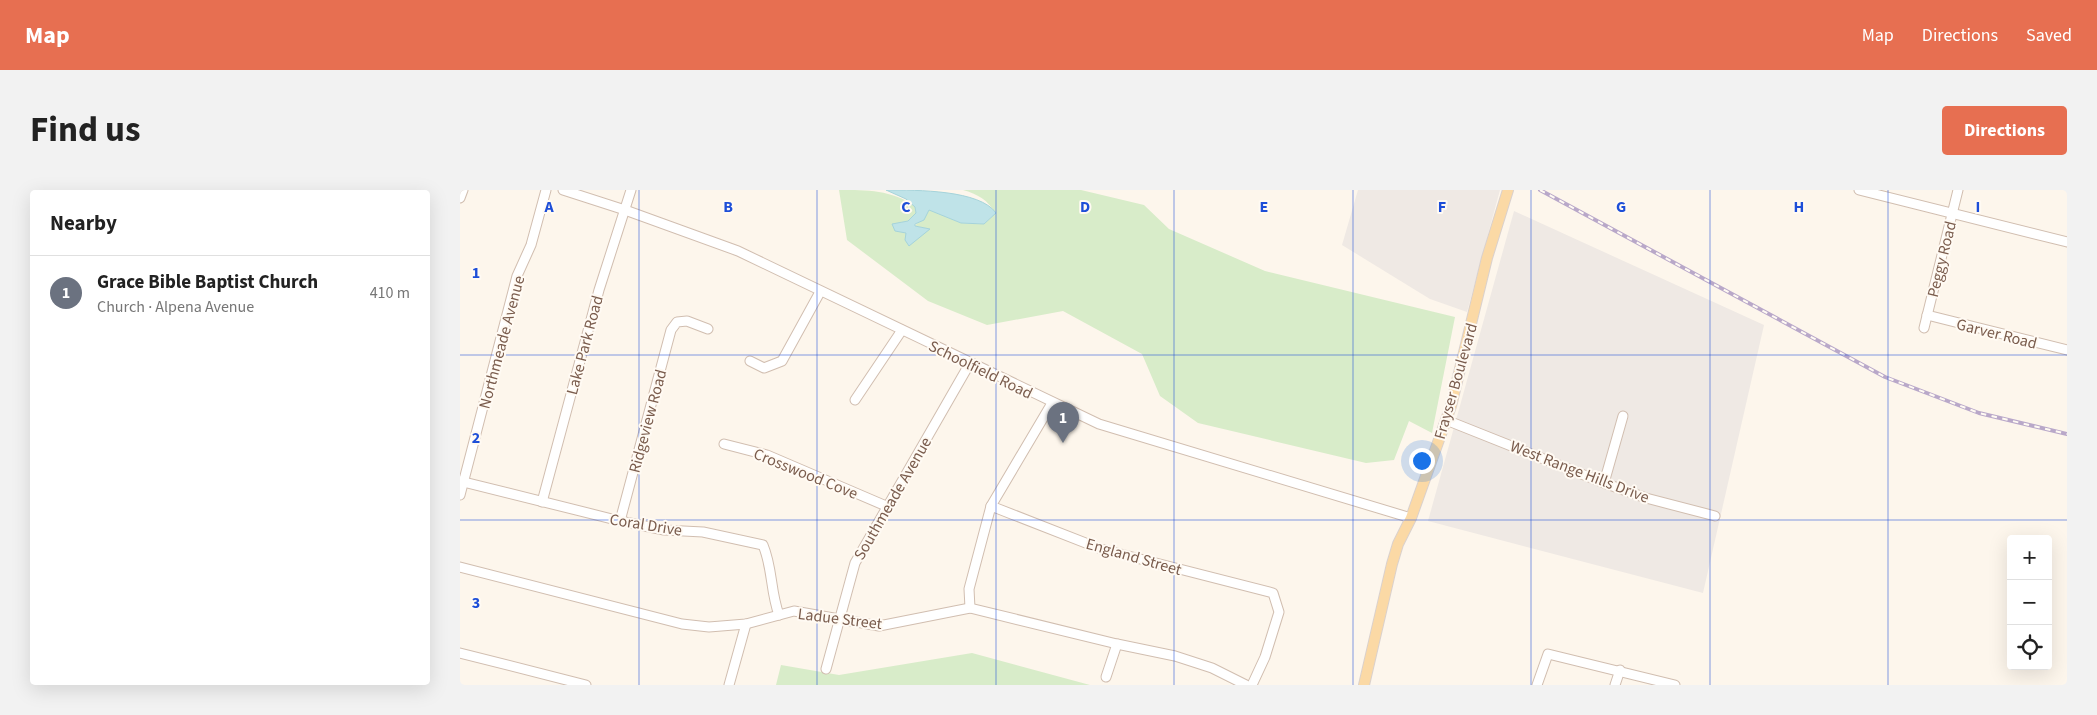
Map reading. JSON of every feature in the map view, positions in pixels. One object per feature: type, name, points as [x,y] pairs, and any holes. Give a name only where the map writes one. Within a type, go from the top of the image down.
[{"type":"main road","name":"Frayser Boulevard","points":[[1364,685],[1392,564],[1398,544],[1411,518],[1446,420],[1487,258],[1507,193]]},
{"type":"street","points":[[460,198],[463,190]]},
{"type":"street","name":"Northmeade Avenue","points":[[460,495],[462,481],[517,276],[531,245],[546,190]]},
{"type":"street","name":"Schoolfield Road","points":[[563,190],[625,210],[738,251],[820,292],[1099,424],[1411,518]]},
{"type":"street","name":"Lake Park Road","points":[[542,502],[599,290],[631,190]]},
{"type":"street","points":[[1859,190],[2067,242]]},
{"type":"street","name":"Peggy Road","points":[[1924,328],[1958,190]]},
{"type":"street","points":[[750,361],[764,368],[782,361],[820,292]]},
{"type":"street","name":"Garver Road","points":[[1927,315],[2067,350]]},
{"type":"street","name":"Ridgeview Road","points":[[620,521],[671,330],[677,322],[687,321],[708,329]]},
{"type":"street","points":[[855,400],[902,330]]},
{"type":"street","name":"Southmeade Avenue","points":[[826,669],[854,563],[970,363]]},
{"type":"street","points":[[970,608],[969,589],[991,506],[1052,403]]},
{"type":"street","points":[[1604,483],[1624,416]]},
{"type":"street","name":"West Range Hills Drive","points":[[1446,420],[1646,498],[1715,516]]},
{"type":"street","name":"Crosswood Cove","points":[[724,444],[767,456],[886,506]]},
{"type":"street","name":"Coral Drive","points":[[462,481],[620,521],[664,530],[702,532],[763,545],[769,560],[772,595],[779,615]]},
{"type":"street","name":"England Street","points":[[991,506],[1101,549],[1273,593],[1277,600],[1279,612],[1266,657],[1252,685]]},
{"type":"street","name":"Ladue Street","points":[[460,567],[682,624],[709,627],[746,624],[794,611],[879,626],[970,608],[1117,644],[1175,656],[1212,668],[1246,685]]},
{"type":"street","points":[[729,685],[746,624]]},
{"type":"street","points":[[1106,677],[1117,644]]},
{"type":"street","points":[[460,653],[586,685]]},
{"type":"street","points":[[1537,685],[1548,654],[1620,670],[1675,685]]},
{"type":"street","points":[[1615,685],[1620,670]]},
{"type":"shaded area","points":[[1358,190],[1500,190],[1467,312],[1430,299],[1342,245]]},
{"type":"shaded area","points":[[1514,211],[1764,325],[1703,593],[1428,521]]},
{"type":"green space","points":[[839,190],[879,192],[897,197],[915,206],[916,213],[908,221],[892,225],[929,229],[915,226],[929,209],[961,223],[984,224],[995,214],[982,198],[963,190],[1081,190],[1144,205],[1169,229],[1265,271],[1455,317],[1432,433],[1409,421],[1394,460],[1366,463],[1198,423],[1160,396],[1142,354],[1063,311],[987,325],[928,301],[847,240]]},
{"type":"green space","points":[[972,653],[1090,685],[776,685],[781,665],[839,675]]},
{"type":"water","points":[[886,190],[931,191],[963,196],[988,205],[996,213],[984,224],[961,223],[929,210],[924,220],[915,224],[915,226],[930,229],[909,246],[905,240],[906,233],[895,231],[892,224],[908,221],[916,213],[915,207],[906,199]]},
{"type":"railway","points":[[1540,190],[1885,377],[1979,413],[2067,434]]},
{"type":"place","name":"Grace Bible Baptist Church","points":[[1063,443]]}]
